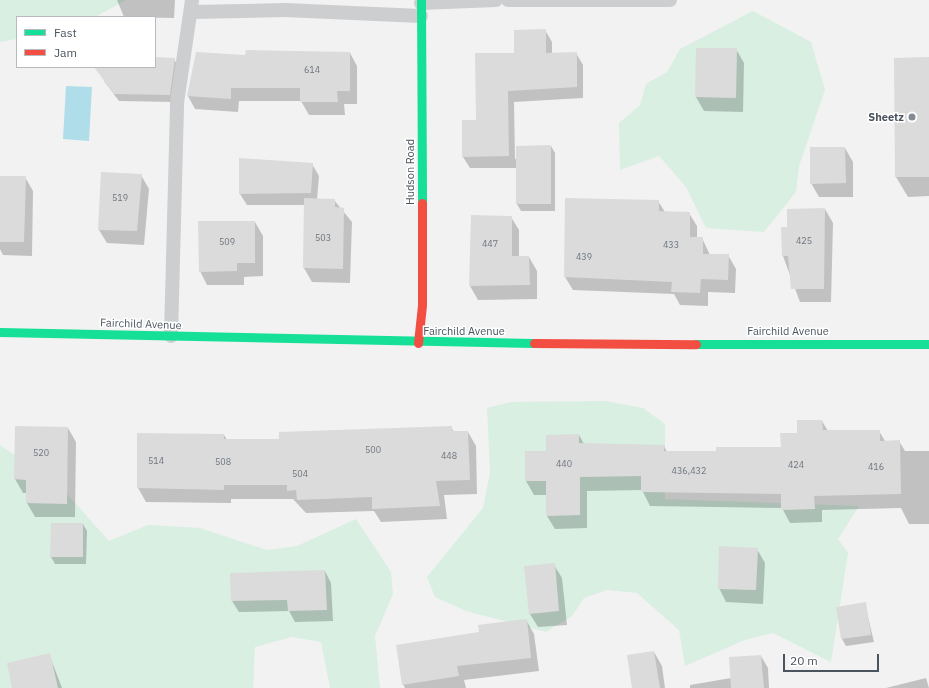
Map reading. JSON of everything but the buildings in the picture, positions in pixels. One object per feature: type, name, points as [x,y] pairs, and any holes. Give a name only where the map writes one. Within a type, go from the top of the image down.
[{"type":"main road","name":"Hudson Road","points":[[418,343],[422,304],[421,6]]},
{"type":"main road","name":"Fairchild Avenue","points":[[0,332],[418,343],[929,344]]},
{"type":"lane","points":[[171,336],[177,103],[192,6],[285,10],[421,6],[496,0]]},
{"type":"lane","points":[[508,0],[670,0]]},
{"type":"green space","points":[[0,0],[126,0],[97,16],[16,16],[16,39],[0,42]]},
{"type":"green space","points":[[753,11],[811,42],[825,90],[799,166],[796,192],[764,232],[706,228],[686,187],[659,156],[620,170],[619,123],[640,105],[646,84],[667,72],[680,49]]},
{"type":"green space","points":[[605,401],[643,408],[665,424],[665,499],[859,506],[838,539],[848,553],[831,662],[773,633],[745,640],[685,666],[679,630],[637,593],[607,590],[584,598],[572,616],[546,632],[466,611],[435,597],[427,577],[483,508],[490,472],[487,408],[510,402]]},
{"type":"green space","points":[[0,445],[61,487],[109,541],[148,525],[200,528],[267,550],[297,546],[356,519],[391,572],[393,594],[375,636],[380,688],[330,688],[321,642],[292,637],[255,647],[253,688],[0,688]]},
{"type":"water","points":[[66,86],[92,87],[89,141],[63,139]]},
{"type":"traffic: fast","points":[[421,0],[422,203]]},
{"type":"traffic: fast","points":[[0,332],[534,343]]},
{"type":"traffic: fast","points":[[696,344],[929,344]]},
{"type":"traffic: jam","points":[[418,343],[422,304],[422,203]]},
{"type":"traffic: jam","points":[[534,343],[696,344]]},
{"type":"place","name":"Sheetz","points":[[912,117]]}]
